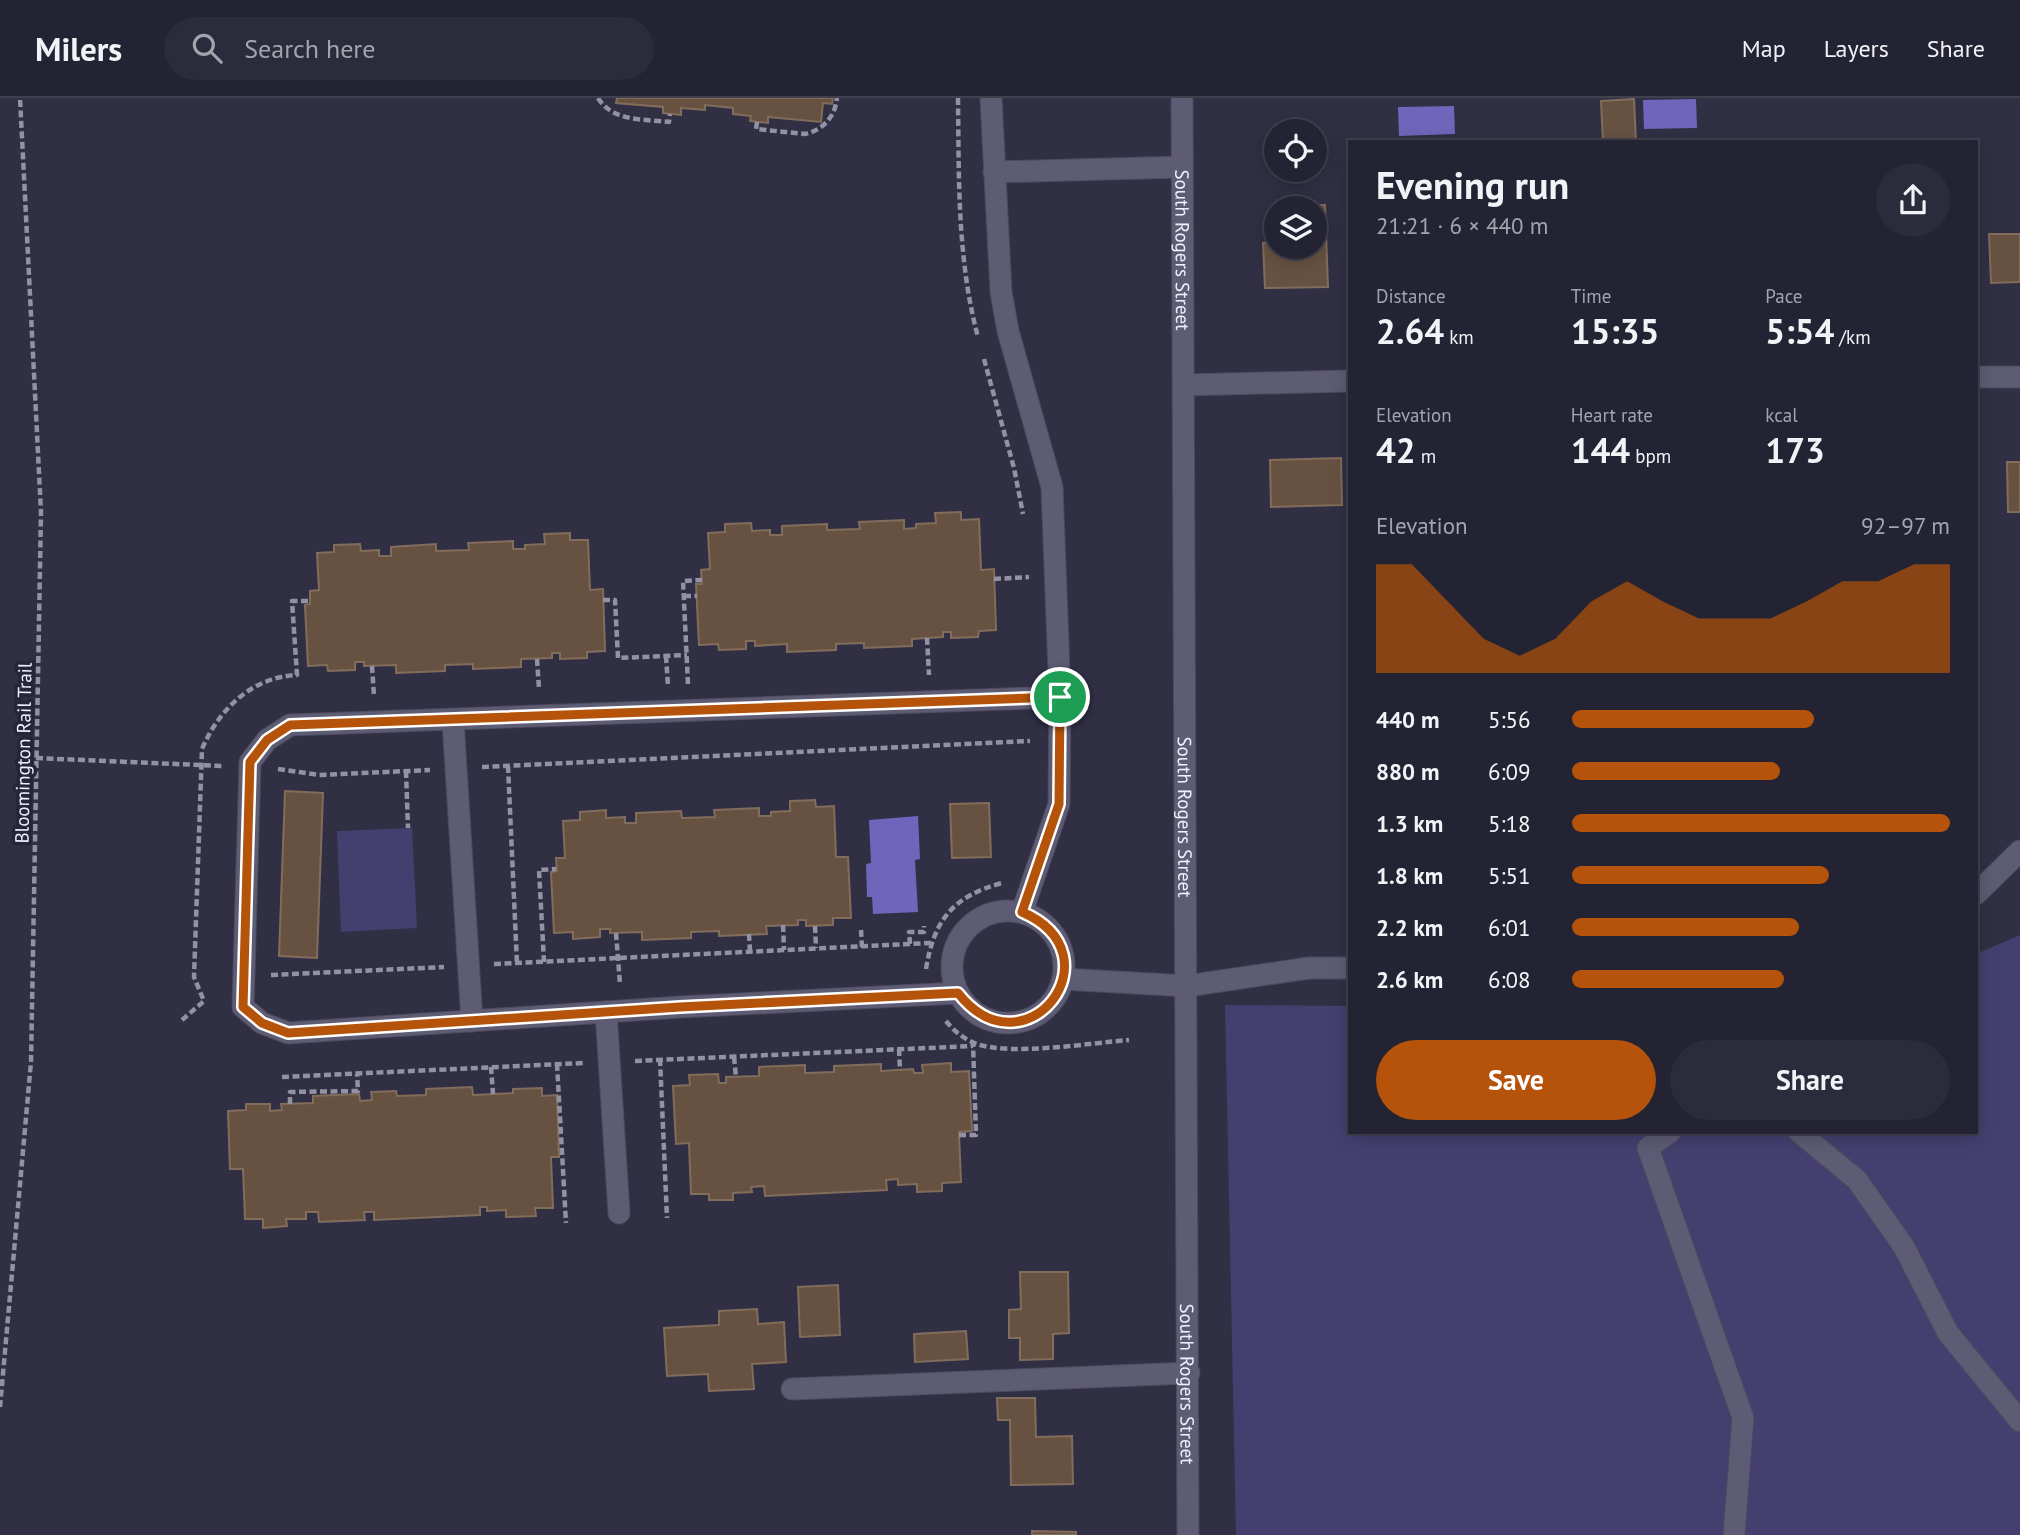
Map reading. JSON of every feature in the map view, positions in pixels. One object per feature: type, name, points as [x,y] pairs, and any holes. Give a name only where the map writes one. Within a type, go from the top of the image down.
[{"type":"street","points":[[991,98],[1001,292],[1008,331],[1052,487],[1060,697],[1059,804],[1022,912]]},
{"type":"street","name":"South Rogers Street","points":[[1182,98],[1188,1535]]},
{"type":"street","points":[[994,173],[1182,167]]},
{"type":"street","points":[[1978,377],[2020,377]]},
{"type":"street","points":[[1184,385],[1348,381]]},
{"type":"street","points":[[958,993],[288,1033],[262,1023],[243,1007],[250,762],[267,740],[290,725],[1060,697]]},
{"type":"street","points":[[453,720],[472,1021]]},
{"type":"street","points":[[1978,892],[2020,851]]},
{"type":"street","points":[[1005,911],[1022,912],[1038,919],[1051,930],[1060,945],[1065,962],[1063,979],[1056,997],[1042,1011],[1025,1021],[1006,1023],[987,1019],[970,1008],[958,993],[952,974],[953,955],[961,936],[972,923],[987,915],[1005,911]]},
{"type":"street","points":[[1063,979],[1187,986],[1309,968],[1348,968]]},
{"type":"street","points":[[606,1012],[619,1213]]},
{"type":"street","points":[[1667,1134],[1648,1148],[1743,1418],[1734,1535]]},
{"type":"street","points":[[1802,1134],[1857,1180],[1904,1247],[1948,1333],[2020,1421]]},
{"type":"street","points":[[792,1390],[1189,1373]]},
{"type":"path","name":"Bloomington Rail Trail","points":[[0,1407],[31,1062],[41,512],[20,98]]},
{"type":"path","points":[[598,98],[607,110],[626,118],[669,122],[670,114]]},
{"type":"path","points":[[757,122],[757,129],[805,134],[812,132],[829,120],[837,98]]},
{"type":"path","points":[[994,579],[1030,577]]},
{"type":"path","points":[[688,681],[683,581],[702,580]]},
{"type":"path","points":[[684,596],[697,596]]},
{"type":"path","points":[[603,600],[615,600],[618,658],[687,655]]},
{"type":"path","points":[[927,638],[929,674]]},
{"type":"path","points":[[537,659],[540,694]]},
{"type":"path","points":[[372,666],[374,699]]},
{"type":"path","points":[[1030,729],[1030,754]]},
{"type":"path","points":[[476,768],[1030,741]]},
{"type":"path","points":[[36,758],[230,766]]},
{"type":"path","points":[[508,766],[517,964]]},
{"type":"path","points":[[276,769],[319,775],[434,770]]},
{"type":"path","points":[[406,771],[408,828]]},
{"type":"path","points":[[544,962],[540,870],[556,869]]},
{"type":"path","points":[[926,970],[930,943],[946,915],[972,894],[1003,883],[1007,872]]},
{"type":"path","points":[[783,925],[784,950]]},
{"type":"path","points":[[815,926],[816,948]]},
{"type":"path","points":[[909,944],[909,932],[924,932],[923,926]]},
{"type":"path","points":[[861,930],[862,947]]},
{"type":"path","points":[[616,933],[620,990]]},
{"type":"path","points":[[749,934],[750,952]]},
{"type":"path","points":[[486,965],[930,943]]},
{"type":"path","points":[[265,976],[445,967]]},
{"type":"path","points":[[941,1016],[973,1044]]},
{"type":"path","points":[[629,1061],[973,1044],[1015,1049],[1129,1040]]},
{"type":"path","points":[[959,1135],[976,1135],[973,1044]]},
{"type":"path","points":[[899,1049],[900,1070]]},
{"type":"path","points":[[734,1057],[736,1077]]},
{"type":"path","points":[[660,1059],[667,1218]]},
{"type":"path","points":[[282,1077],[589,1063]]},
{"type":"path","points":[[557,1064],[566,1223]]},
{"type":"path","points":[[491,1067],[492,1094]]},
{"type":"path","points":[[290,1104],[290,1092],[358,1091],[357,1074]]},
{"type":"shaded area","points":[[1696,99],[1697,128],[1644,129],[1643,100]]},
{"type":"shaded area","points":[[1454,106],[1455,134],[1399,136],[1398,107]]},
{"type":"shaded area","points":[[918,816],[920,859],[915,860],[918,912],[873,914],[872,897],[867,897],[866,864],[871,863],[869,820]]},
{"type":"shaded area","points":[[412,828],[417,928],[341,932],[337,831]]},
{"type":"shaded area","points":[[2020,935],[2020,1535],[1236,1535],[1225,1005],[1348,1006],[1348,1134],[1978,1134],[1978,953]]},
{"type":"building","points":[[617,98],[833,98],[832,104],[823,103],[821,122],[768,117],[768,123],[750,121],[751,116],[733,114],[733,108],[705,105],[705,110],[681,108],[681,115],[663,113],[663,107],[616,103]]},
{"type":"building","points":[[1634,99],[1636,140],[1603,140],[1601,101]]},
{"type":"building","points":[[1989,234],[2020,234],[2020,282],[1991,283]]},
{"type":"building","points":[[1263,243],[1264,259],[1327,259],[1328,287],[1265,288]]},
{"type":"building","points":[[1341,458],[1342,505],[1271,507],[1270,460]]},
{"type":"building","points":[[2007,462],[2020,462],[2020,512],[2008,512]]},
{"type":"building","points":[[961,512],[961,520],[979,519],[981,570],[994,569],[996,630],[979,631],[978,637],[951,638],[951,632],[943,632],[943,637],[912,639],[912,646],[864,648],[864,643],[836,644],[836,650],[787,652],[787,644],[755,646],[755,641],[746,641],[746,649],[719,650],[718,644],[699,645],[696,584],[702,584],[701,570],[710,569],[708,533],[725,532],[725,524],[751,523],[752,531],[770,530],[770,535],[782,535],[782,526],[827,524],[827,530],[860,529],[859,522],[904,520],[904,529],[916,528],[916,524],[936,523],[935,513]]},
{"type":"building","points":[[570,533],[570,540],[588,540],[590,590],[603,589],[605,651],[587,652],[587,658],[560,659],[560,653],[552,653],[552,658],[521,659],[521,667],[473,669],[473,664],[445,665],[445,671],[396,673],[396,665],[364,666],[364,662],[355,662],[355,670],[328,671],[327,665],[308,666],[305,605],[310,604],[310,591],[319,590],[317,553],[334,552],[334,545],[360,544],[361,551],[379,550],[379,556],[391,556],[391,547],[436,544],[436,551],[469,550],[468,543],[513,541],[513,549],[525,549],[525,545],[545,544],[544,534]]},
{"type":"building","points":[[285,791],[323,793],[317,958],[279,956]]},
{"type":"building","points":[[815,800],[816,807],[834,806],[836,857],[848,857],[851,918],[833,918],[833,925],[806,926],[806,920],[798,920],[798,925],[766,926],[767,934],[719,936],[719,931],[691,932],[691,938],[642,940],[642,932],[610,933],[610,929],[600,929],[600,937],[573,939],[573,932],[554,933],[551,872],[557,871],[556,858],[565,858],[563,821],[580,820],[580,812],[606,810],[606,818],[625,817],[625,823],[636,823],[636,813],[681,811],[682,818],[715,817],[714,810],[759,808],[759,816],[771,816],[771,812],[790,811],[790,801]]},
{"type":"building","points":[[989,803],[991,857],[952,858],[950,804]]},
{"type":"building","points":[[951,1063],[951,1072],[969,1071],[972,1131],[959,1132],[961,1182],[942,1183],[942,1191],[917,1192],[917,1184],[898,1185],[898,1179],[886,1180],[887,1190],[765,1196],[764,1186],[751,1187],[752,1192],[733,1193],[733,1200],[709,1200],[709,1194],[691,1194],[689,1143],[676,1144],[673,1086],[690,1085],[689,1075],[718,1074],[719,1083],[726,1083],[726,1077],[759,1076],[759,1067],[805,1065],[805,1073],[834,1072],[834,1066],[881,1064],[881,1071],[913,1069],[914,1073],[923,1073],[922,1065]]},
{"type":"building","points":[[472,1087],[473,1095],[542,1088],[542,1096],[557,1095],[559,1157],[551,1157],[553,1208],[535,1208],[536,1216],[506,1217],[506,1210],[487,1211],[487,1207],[480,1207],[480,1215],[374,1220],[374,1212],[364,1212],[365,1220],[319,1222],[318,1212],[306,1212],[306,1219],[286,1219],[287,1226],[263,1228],[263,1219],[245,1219],[243,1169],[230,1169],[228,1111],[246,1110],[246,1104],[270,1104],[270,1111],[282,1110],[281,1104],[313,1103],[313,1096],[359,1094],[360,1101],[372,1100],[371,1092],[396,1091],[397,1096],[426,1095],[426,1089]]},
{"type":"building","points":[[1020,1272],[1068,1272],[1069,1333],[1053,1334],[1053,1359],[1020,1360],[1020,1338],[1009,1338],[1009,1310],[1021,1309]]},
{"type":"building","points":[[838,1285],[840,1335],[800,1337],[798,1287]]},
{"type":"building","points":[[757,1309],[758,1324],[784,1322],[786,1362],[752,1364],[754,1389],[709,1391],[708,1374],[667,1376],[664,1328],[719,1325],[719,1311]]},
{"type":"building","points":[[966,1331],[968,1359],[915,1362],[914,1334]]},
{"type":"building","points":[[997,1398],[1035,1398],[1036,1437],[1072,1436],[1073,1484],[1011,1485],[1010,1420],[998,1420]]},
{"type":"building","points":[[1032,1531],[1076,1532],[1076,1535],[1032,1535]]},
{"type":"route","points":[[1060,697],[1059,804],[1022,912],[1038,919],[1051,930],[1060,945],[1065,962],[1063,979],[1056,997],[1042,1011],[1025,1021],[1006,1023],[987,1019],[970,1008],[958,993],[680,1007],[288,1033],[262,1023],[243,1007],[250,762],[267,740],[290,725],[541,718],[1060,697]]}]
